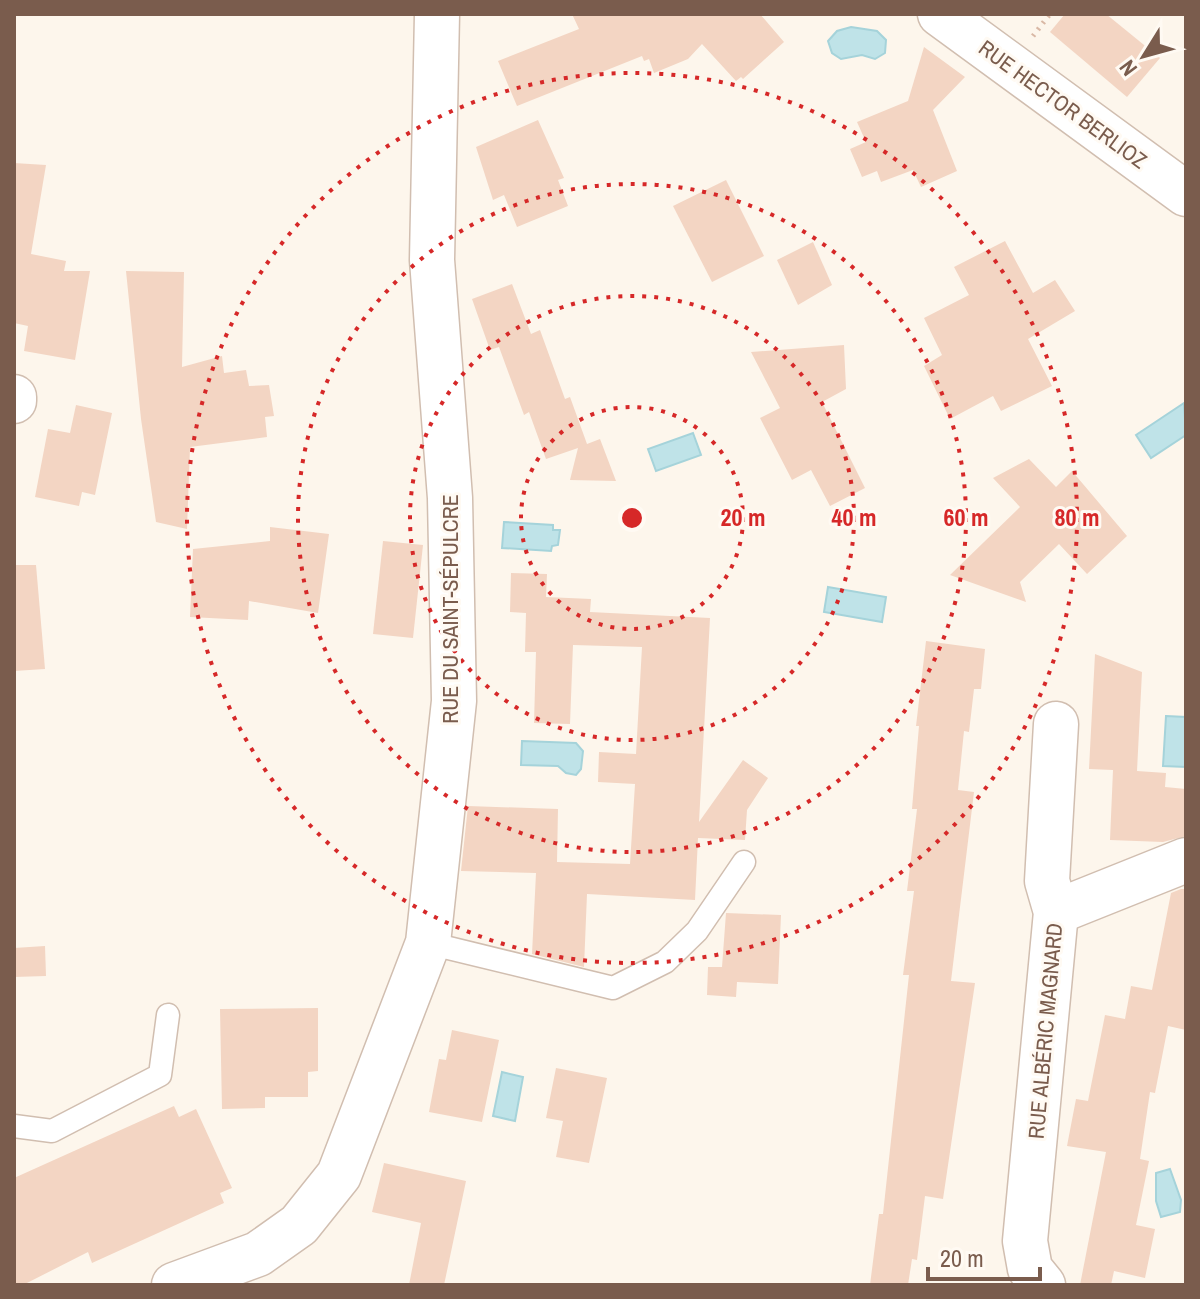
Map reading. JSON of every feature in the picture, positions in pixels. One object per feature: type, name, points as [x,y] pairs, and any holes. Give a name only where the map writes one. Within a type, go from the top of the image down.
[{"type":"street","name":"RUE DU SAINT-SÉPULCRE","points":[[174,1285],[258,1254],[299,1225],[339,1175],[428,943],[454,701],[450,498],[432,260],[437,14]]},
{"type":"street","name":"RUE HECTOR BERLIOZ","points":[[940,14],[1186,194]]},
{"type":"street","points":[[1056,724],[1047,881],[1056,912]]},
{"type":"street","name":"RUE ALBÉRIC MAGNARD","points":[[1043,1285],[1030,1269],[1025,1241],[1056,912],[1186,860]]},
{"type":"lane","points":[[428,943],[613,988],[665,962],[697,931],[744,862]]},
{"type":"lane","points":[[14,1126],[52,1131],[160,1075],[168,1015]]},
{"type":"water","points":[[851,27],[877,31],[886,40],[885,53],[875,59],[862,55],[841,59],[832,53],[828,41],[837,31]]},
{"type":"water","points":[[1184,403],[1186,435],[1151,458],[1136,435]]},
{"type":"water","points":[[693,433],[701,455],[656,471],[648,449]]},
{"type":"water","points":[[504,522],[553,525],[553,530],[560,530],[558,545],[552,546],[551,551],[502,548]]},
{"type":"water","points":[[828,587],[886,597],[882,622],[824,612]]},
{"type":"water","points":[[1166,716],[1186,717],[1186,767],[1163,766]]},
{"type":"water","points":[[522,741],[576,743],[583,751],[581,769],[576,775],[566,773],[558,766],[521,765]]},
{"type":"water","points":[[502,1072],[523,1077],[515,1121],[493,1116]]},
{"type":"water","points":[[1170,1169],[1181,1200],[1180,1212],[1161,1217],[1156,1201],[1156,1173]]},
{"type":"building","points":[[572,14],[760,14],[784,42],[743,79],[741,77],[736,81],[702,44],[688,59],[654,73],[649,59],[644,61],[642,56],[517,106],[498,61],[579,29]]},
{"type":"building","points":[[1065,14],[1106,14],[1160,58],[1127,97],[1050,32]]},
{"type":"building","points":[[924,47],[965,77],[933,110],[957,171],[921,187],[913,170],[881,182],[877,171],[862,177],[850,149],[866,142],[857,122],[908,101]]},
{"type":"building","points":[[538,120],[564,178],[558,180],[568,206],[517,227],[504,195],[493,200],[476,147]]},
{"type":"building","points":[[14,163],[46,165],[31,254],[66,261],[64,271],[90,271],[75,360],[24,351],[28,326],[14,323]]},
{"type":"building","points":[[726,180],[764,256],[712,282],[673,206]]},
{"type":"building","points":[[1005,241],[1033,293],[1055,280],[1075,311],[1028,339],[1052,386],[1001,411],[993,396],[950,419],[924,366],[942,355],[924,318],[969,295],[954,267]]},
{"type":"building","points":[[813,242],[832,285],[798,305],[777,260]]},
{"type":"building","points":[[126,271],[184,272],[182,367],[222,356],[224,373],[246,370],[249,386],[269,385],[274,416],[265,417],[267,437],[190,447],[187,529],[156,522],[141,419]]},
{"type":"building","points":[[512,284],[531,334],[540,330],[565,399],[570,397],[587,444],[600,439],[616,481],[570,480],[578,448],[546,459],[529,412],[524,415],[499,347],[490,350],[472,299]]},
{"type":"building","points":[[844,345],[846,389],[822,402],[865,488],[830,506],[811,470],[792,480],[760,418],[780,408],[751,352]]},
{"type":"building","points":[[76,405],[112,413],[95,495],[82,492],[79,506],[35,497],[48,429],[70,433]]},
{"type":"building","points":[[1029,459],[1056,487],[1072,471],[1127,536],[1087,574],[1059,544],[1020,582],[1026,602],[950,575],[1020,507],[993,478]]},
{"type":"building","points":[[270,527],[329,534],[318,613],[249,601],[248,620],[190,617],[193,549],[270,541]]},
{"type":"building","points":[[383,541],[423,545],[413,638],[373,634]]},
{"type":"building","points":[[14,565],[36,565],[45,669],[14,671]]},
{"type":"building","points":[[511,573],[547,574],[546,597],[591,599],[590,612],[710,618],[699,822],[743,760],[768,778],[747,810],[745,840],[698,838],[695,900],[587,894],[584,967],[532,954],[536,873],[461,871],[468,806],[558,809],[557,862],[630,864],[635,784],[598,782],[599,752],[636,754],[642,647],[573,645],[570,724],[534,723],[536,652],[525,652],[526,613],[510,612]]},
{"type":"building","points":[[926,641],[985,649],[981,689],[974,689],[969,732],[964,731],[958,790],[974,792],[951,981],[975,983],[943,1199],[925,1196],[917,1260],[912,1259],[908,1285],[870,1285],[879,1214],[883,1214],[909,975],[903,975],[914,891],[907,891],[917,809],[912,809],[919,726],[916,726]]},
{"type":"building","points":[[1095,654],[1142,672],[1137,771],[1166,773],[1165,787],[1186,789],[1186,836],[1163,842],[1110,840],[1113,770],[1089,769]]},
{"type":"building","points":[[1186,889],[1186,1030],[1168,1026],[1155,1093],[1150,1092],[1140,1159],[1149,1161],[1136,1225],[1155,1229],[1145,1278],[1114,1271],[1111,1285],[1080,1285],[1106,1152],[1067,1146],[1076,1099],[1088,1101],[1105,1015],[1125,1019],[1131,986],[1152,990],[1171,893]]},
{"type":"building","points":[[726,913],[781,915],[778,984],[737,982],[736,997],[707,995],[708,967],[722,967]]},
{"type":"building","points":[[45,946],[46,976],[14,977],[14,948]]},
{"type":"building","points":[[318,1008],[318,1071],[308,1072],[308,1097],[265,1097],[265,1108],[222,1109],[220,1009]]},
{"type":"building","points":[[452,1030],[499,1040],[482,1122],[429,1112],[439,1059],[446,1060]]},
{"type":"building","points":[[556,1068],[607,1078],[589,1163],[556,1157],[563,1121],[546,1118]]},
{"type":"building","points":[[174,1106],[179,1117],[196,1109],[232,1188],[220,1193],[224,1203],[92,1263],[88,1252],[23,1285],[14,1285],[14,1178]]},
{"type":"building","points":[[384,1163],[466,1181],[444,1285],[409,1285],[421,1223],[372,1212]]}]
